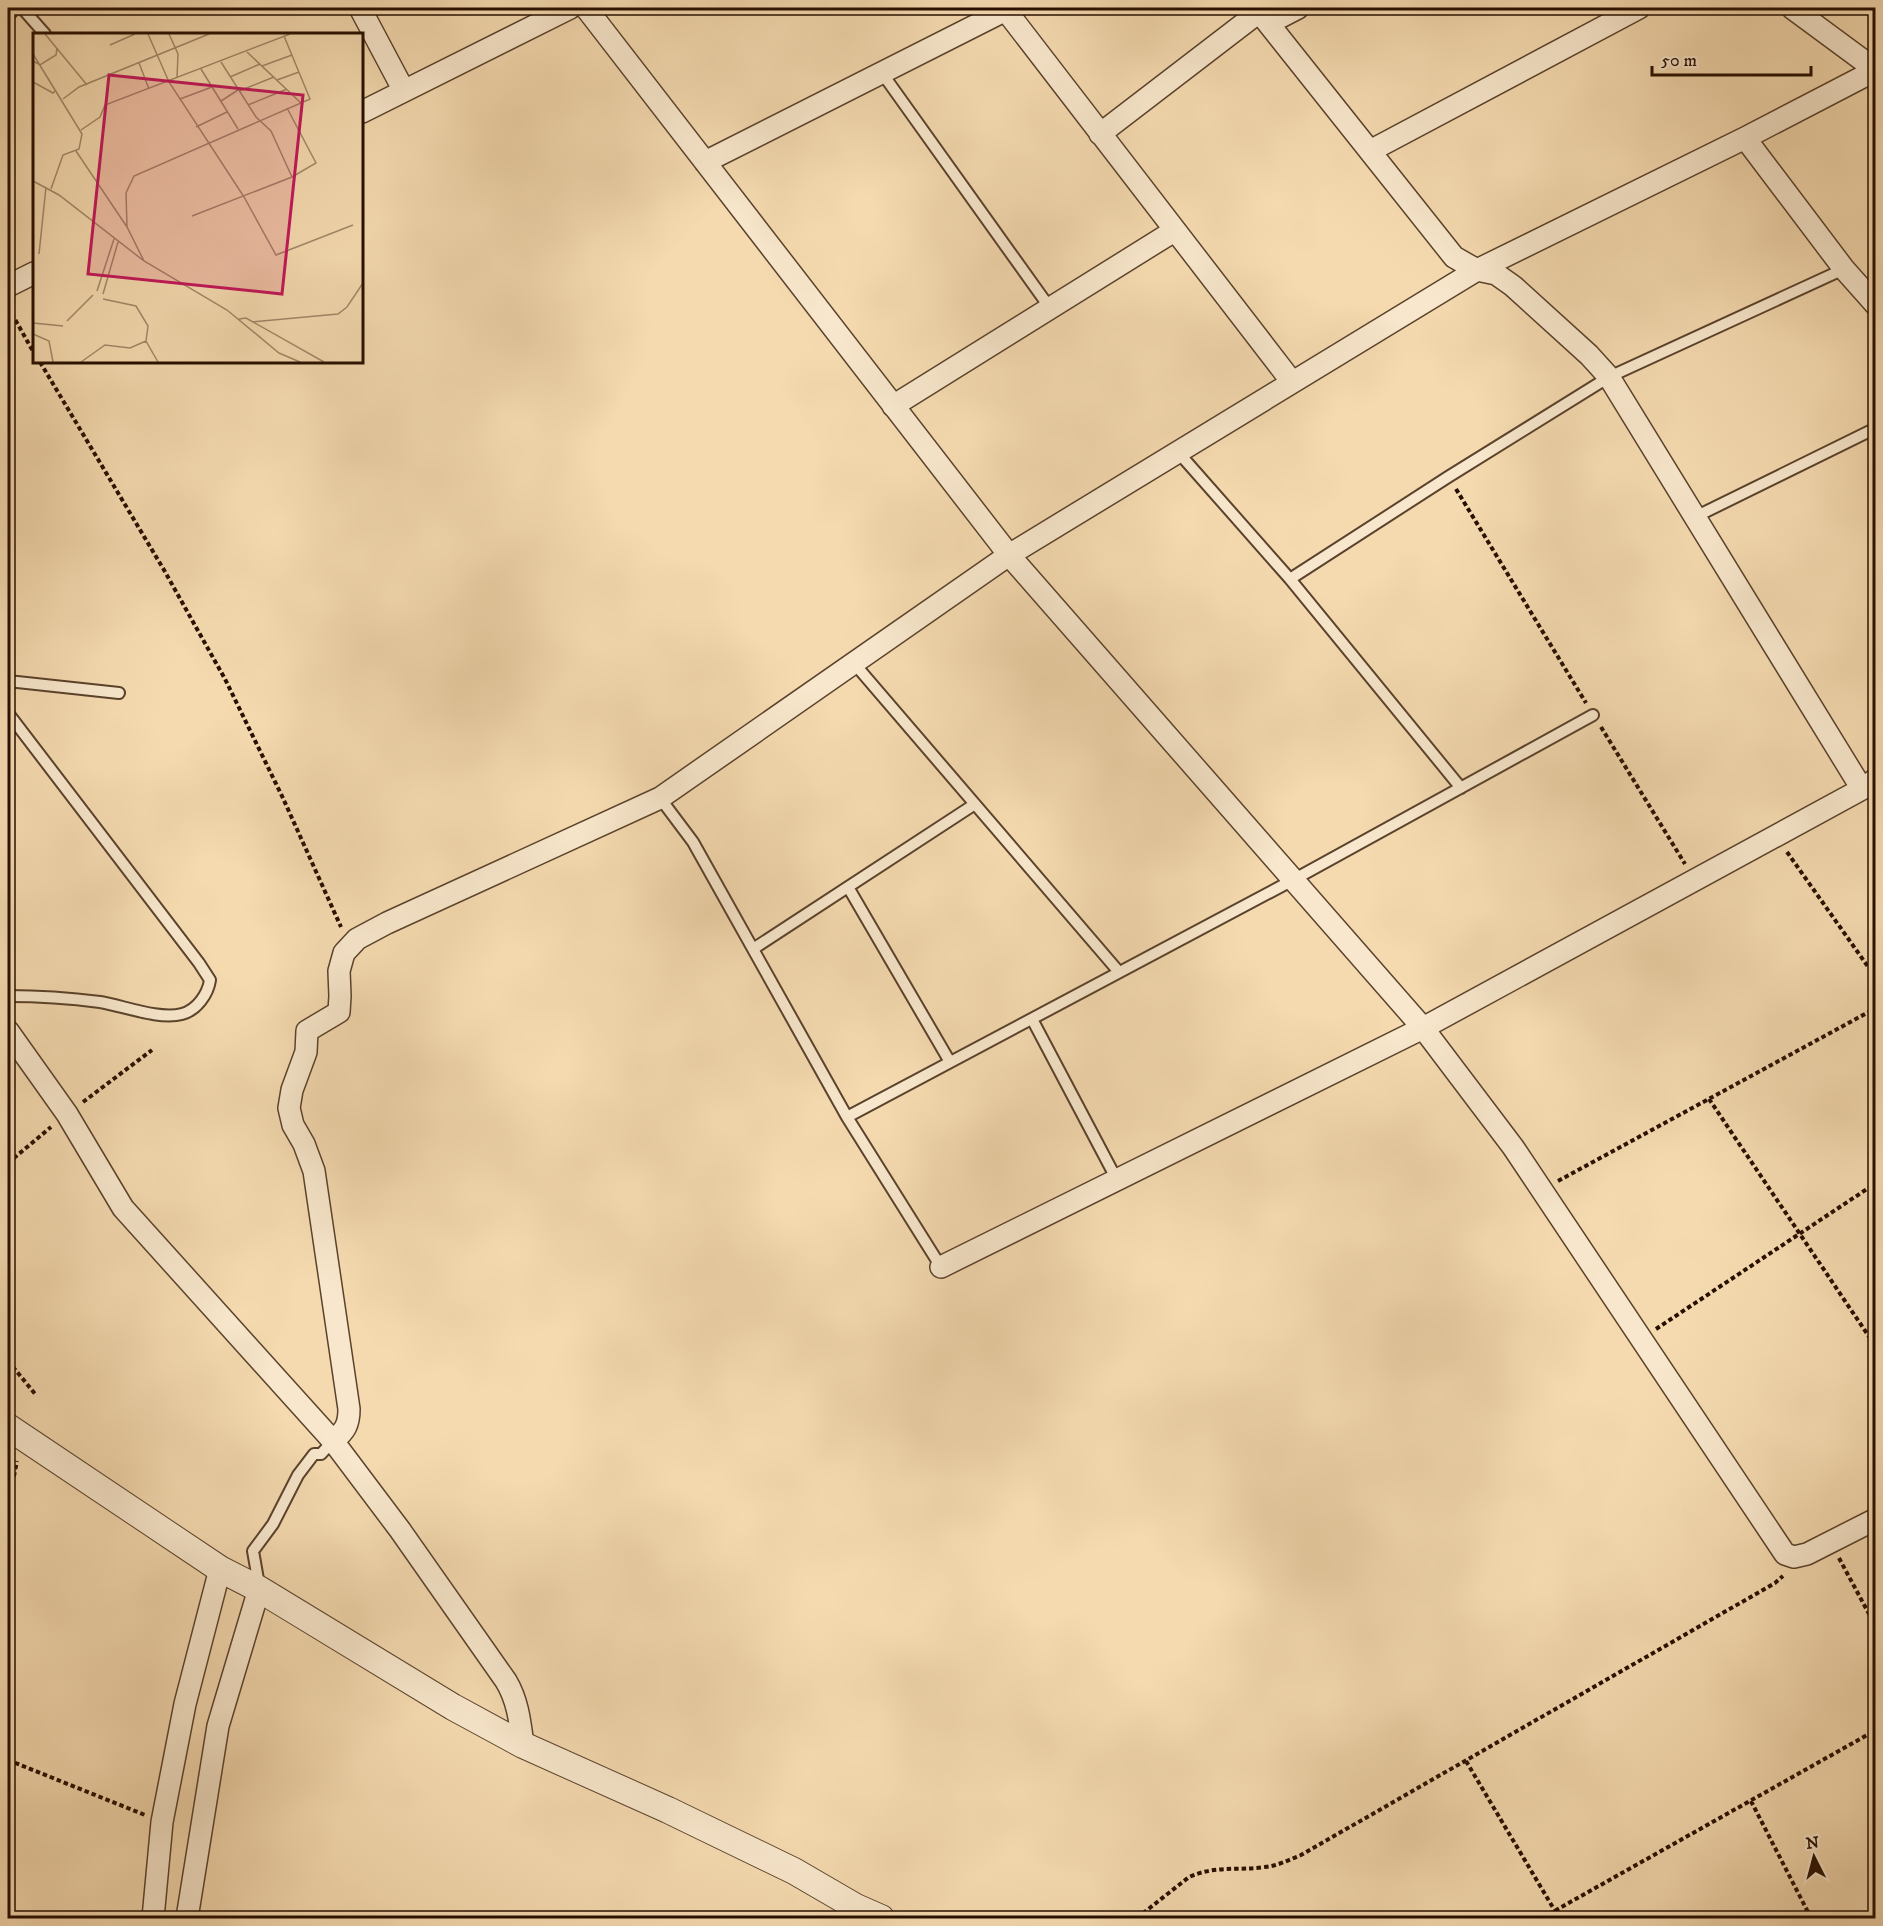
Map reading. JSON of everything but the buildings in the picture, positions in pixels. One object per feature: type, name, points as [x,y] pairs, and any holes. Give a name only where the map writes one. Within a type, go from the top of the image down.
[{"type":"street","points":[[360,8],[404,91]]},
{"type":"street","points":[[363,112],[570,8]]},
{"type":"street","points":[[586,8],[1009,555],[1423,1028],[1513,1146],[1785,1554],[1801,1556],[1875,1519]]},
{"type":"street","points":[[1100,134],[1261,14],[1298,8]]},
{"type":"street","points":[[1370,151],[1639,8]]},
{"type":"street","points":[[333,1441],[343,1432],[349,1422],[349,1409],[314,1171],[304,1144],[293,1125],[289,1108],[292,1090],[306,1052],[307,1031],[339,1012],[341,962],[350,945],[387,923],[660,798],[1009,555],[1477,270],[1745,138],[1875,70],[1792,8]]},
{"type":"street","points":[[705,162],[1005,9],[1292,382]]},
{"type":"street","points":[[941,1267],[1423,1028],[1869,784],[1695,517],[1609,377],[1589,355],[1513,286],[1496,274],[1477,270],[1454,257],[1261,14]]},
{"type":"street","points":[[1745,138],[1844,269],[1875,305]]},
{"type":"street","points":[[893,406],[1174,231]]},
{"type":"street","points":[[8,286],[33,274]]},
{"type":"street","points":[[8,1030],[67,1114],[123,1208],[333,1441],[498,1666],[514,1695],[523,1745]]},
{"type":"street","points":[[15,1432],[220,1569],[259,1588],[453,1707],[523,1745],[668,1810],[794,1871],[856,1907],[881,1918]]},
{"type":"street","points":[[153,1918],[162,1822],[185,1704],[220,1569]]},
{"type":"street","points":[[187,1918],[218,1726],[259,1588]]},
{"type":"lane","points":[[22,8],[44,33]]},
{"type":"lane","points":[[882,73],[1050,308]]},
{"type":"lane","points":[[1290,579],[1609,377],[1844,269]]},
{"type":"lane","points":[[1695,517],[1875,428]]},
{"type":"lane","points":[[1178,452],[1290,579],[1461,788]]},
{"type":"lane","points":[[853,662],[1119,972]]},
{"type":"lane","points":[[8,681],[119,693]]},
{"type":"lane","points":[[8,713],[210,980],[208,991],[198,1005],[183,1014],[162,1015],[101,1002],[74,999],[31,995],[8,996]]},
{"type":"lane","points":[[847,1118],[1293,880],[1593,715]]},
{"type":"lane","points":[[660,798],[693,842],[847,1118],[941,1267]]},
{"type":"lane","points":[[753,949],[975,804]]},
{"type":"lane","points":[[848,887],[950,1062]]},
{"type":"lane","points":[[1032,1019],[1117,1180]]},
{"type":"lane","points":[[259,1588],[254,1551],[273,1524],[304,1467],[314,1454],[321,1454],[333,1441]]},
{"type":"path","points":[[8,307],[33,351]]},
{"type":"path","points":[[41,363],[164,570],[225,679],[282,796],[350,945]]},
{"type":"path","points":[[1448,477],[1695,880]]},
{"type":"path","points":[[1776,836],[1875,978]]},
{"type":"path","points":[[1542,1190],[1875,1008]]},
{"type":"path","points":[[1709,1099],[1875,1347]]},
{"type":"path","points":[[1641,1338],[1875,1183]]},
{"type":"path","points":[[8,1360],[36,1395]]},
{"type":"path","points":[[8,1506],[15,1432]]},
{"type":"path","points":[[1830,1542],[1875,1626]]},
{"type":"path","points":[[1137,1918],[1189,1877],[1220,1868],[1267,1867],[1293,1859],[1775,1583],[1785,1573],[1792,1556]]},
{"type":"path","points":[[1542,1918],[1875,1730]]},
{"type":"path","points":[[8,1760],[162,1822]]},
{"type":"path","points":[[1466,1761],[1555,1911],[1562,1918]]},
{"type":"path","points":[[1751,1801],[1811,1918]]}]
